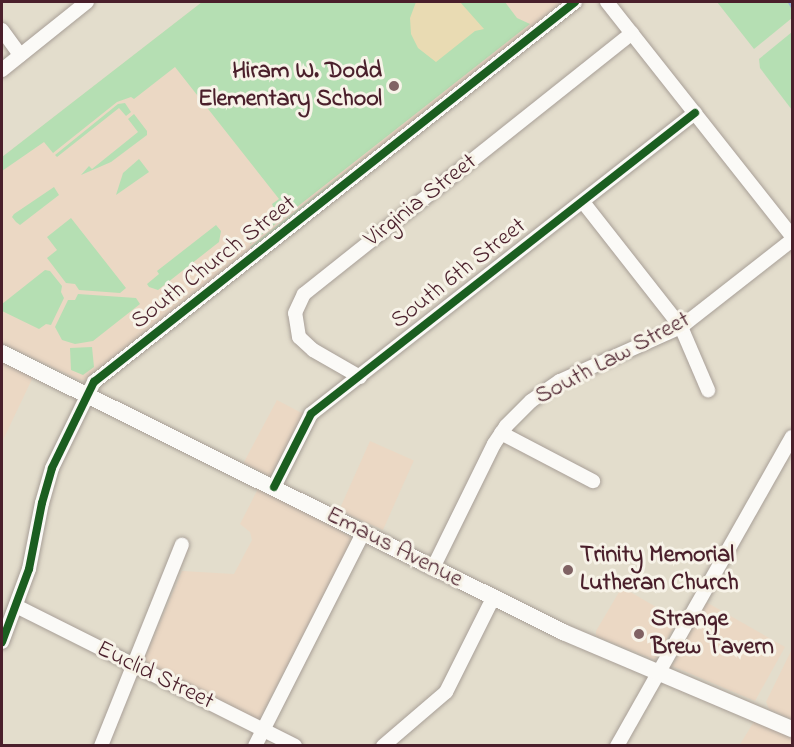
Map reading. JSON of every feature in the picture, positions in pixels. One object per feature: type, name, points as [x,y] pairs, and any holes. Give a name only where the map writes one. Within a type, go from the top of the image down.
[{"type":"main road","name":"Emaus Avenue","points":[[2,353],[563,632],[792,729]]},
{"type":"street","points":[[2,70],[87,2]]},
{"type":"street","name":"South Church Street","points":[[2,642],[33,555],[42,503],[52,468],[94,382],[574,2]]},
{"type":"street","points":[[607,2],[792,238]]},
{"type":"street","points":[[2,30],[20,55]]},
{"type":"street","name":"Virginia Street","points":[[360,377],[313,351],[299,337],[295,313],[304,294],[633,33]]},
{"type":"street","name":"South 6th Street","points":[[274,487],[310,414],[695,112]]},
{"type":"street","points":[[583,202],[681,327],[708,390]]},
{"type":"street","name":"South Law Street","points":[[433,568],[501,433],[531,400],[552,386],[681,327],[792,238]]},
{"type":"street","points":[[501,433],[593,481]]},
{"type":"street","points":[[617,746],[792,437]]},
{"type":"street","points":[[255,746],[363,532]]},
{"type":"street","points":[[101,746],[182,544]]},
{"type":"street","points":[[383,746],[446,692],[493,598]]},
{"type":"street","name":"Euclid Street","points":[[16,606],[295,746]]},
{"type":"shaded area","points":[[202,2],[564,2],[86,380],[79,380],[2,343],[2,157]]},
{"type":"shaded area","points":[[2,360],[34,375],[2,442]]},
{"type":"shaded area","points":[[277,400],[303,414],[270,477],[244,463]]},
{"type":"shaded area","points":[[370,441],[414,461],[383,530],[339,510]]},
{"type":"shaded area","points":[[259,487],[353,538],[259,720],[147,664],[145,657],[182,571],[234,574],[252,540],[250,532],[240,524]]},
{"type":"shaded area","points":[[622,587],[678,620],[655,660],[596,636],[596,631]]},
{"type":"shaded area","points":[[706,602],[785,647],[755,701],[672,666]]},
{"type":"shaded area","points":[[792,649],[792,719],[769,709],[766,702]]},
{"type":"shaded area","points":[[755,720],[792,736],[792,745],[739,746]]},
{"type":"green space","points":[[202,2],[505,2],[517,18],[530,24],[250,244],[251,230],[275,211],[272,204],[279,199],[175,67],[134,99],[131,97],[117,102],[53,153],[44,142],[2,171],[2,157]]},
{"type":"green space","points":[[717,2],[792,2],[792,18],[754,49]]},
{"type":"green space","points":[[792,32],[792,110],[760,68],[759,59]]},
{"type":"green space","points":[[125,103],[131,112],[126,116],[119,108],[57,157],[55,155],[118,104]]},
{"type":"green space","points":[[134,114],[147,131],[147,135],[111,162],[81,175],[89,166],[92,169],[138,132],[128,119]]},
{"type":"green space","points":[[380,145],[252,249],[250,247]]},
{"type":"green space","points":[[139,159],[149,172],[116,195],[123,173]]},
{"type":"green space","points":[[54,187],[59,195],[20,225],[16,222],[12,217],[14,214]]},
{"type":"green space","points":[[71,218],[126,288],[120,293],[79,290],[75,284],[66,283],[47,258],[57,250],[47,237]]},
{"type":"green space","points":[[216,225],[221,231],[219,242],[158,290],[149,287],[147,284],[159,274],[157,271]]},
{"type":"green space","points":[[45,270],[50,271],[62,286],[61,292],[64,298],[51,325],[46,324],[39,329],[2,311],[2,304]]},
{"type":"green space","points":[[78,294],[136,298],[140,304],[93,341],[75,344],[62,340],[55,327],[68,300],[75,300]]},
{"type":"green space","points":[[92,347],[94,367],[83,375],[71,370],[70,348]]},
{"type":"sand","points":[[416,2],[460,2],[484,29],[475,31],[436,62],[418,48],[411,34],[410,18]]},
{"type":"waterway","points":[[789,2],[792,7]]},
{"type":"cycle path","points":[[2,642],[29,569],[42,503],[52,468],[94,382],[575,2]]},
{"type":"cycle path","points":[[274,487],[311,414],[695,113]]},
{"type":"place","name":"Hiram W. Dodd Elementary School","points":[[394,86]]},
{"type":"place","name":"Trinity Memorial Lutheran Church","points":[[568,570]]},
{"type":"place","name":"Strange Brew Tavern","points":[[639,634]]}]
